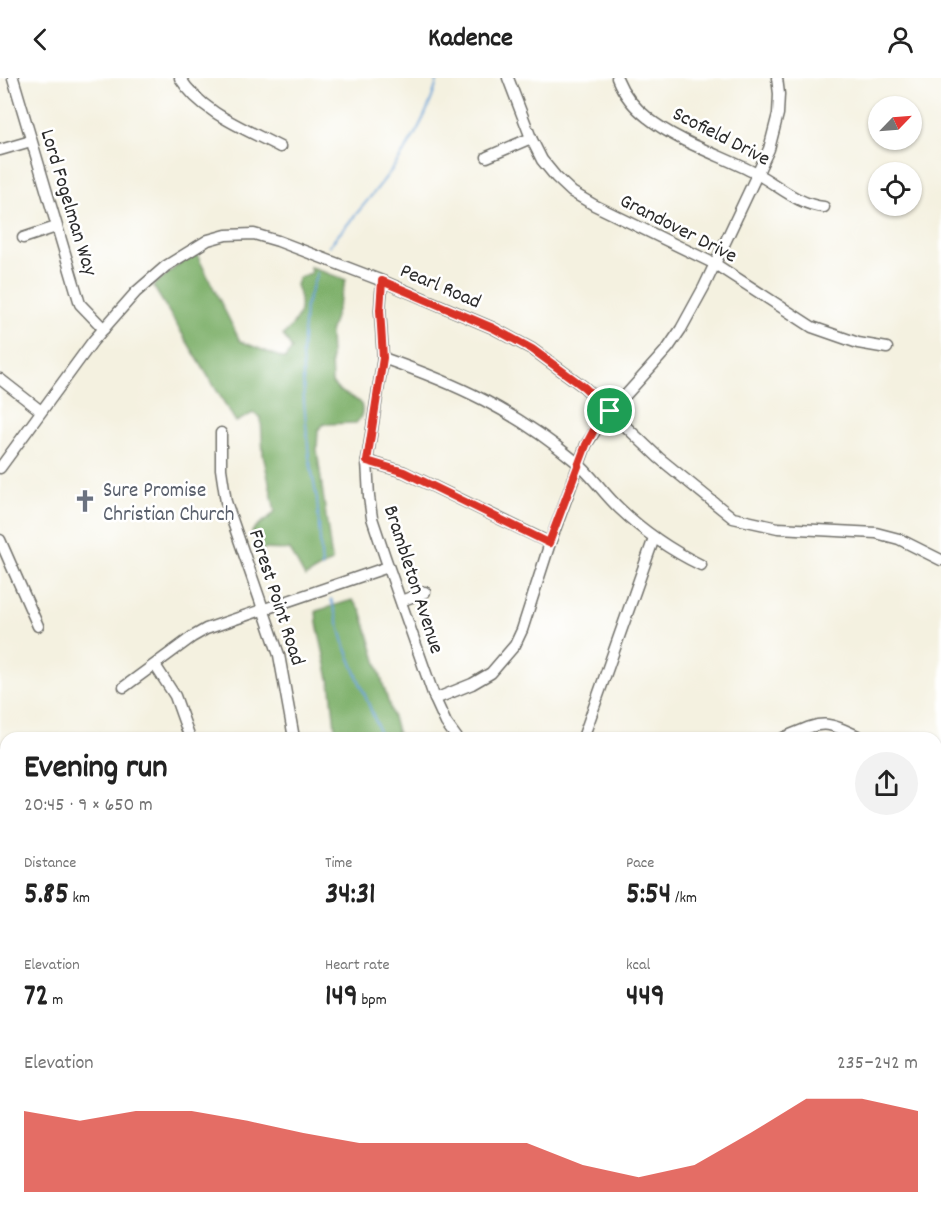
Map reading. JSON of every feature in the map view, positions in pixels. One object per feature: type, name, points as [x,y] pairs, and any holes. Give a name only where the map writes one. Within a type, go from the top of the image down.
[{"type":"street","name":"Lord Fogelman Way","points":[[13,78],[80,304],[104,329]]},
{"type":"street","points":[[180,78],[191,95],[207,108],[280,147]]},
{"type":"street","name":"Grandover Drive","points":[[508,78],[542,160],[572,192],[715,264],[812,327],[858,343],[887,348]]},
{"type":"street","name":"Scofield Drive","points":[[617,78],[626,94],[648,118],[663,129],[757,174],[804,202],[824,207]]},
{"type":"street","points":[[435,699],[491,674],[515,645],[578,464],[594,430],[668,348],[681,329],[715,264],[757,174],[775,130],[779,94],[777,78]]},
{"type":"street","points":[[487,157],[531,138]]},
{"type":"street","points":[[0,150],[31,141]]},
{"type":"street","points":[[23,237],[56,227]]},
{"type":"street","name":"Pearl Road","points":[[0,468],[104,329],[136,292],[165,266],[208,240],[254,234],[382,281],[493,328],[532,349],[584,387],[659,458],[733,518],[778,528],[876,532],[899,539],[941,560]]},
{"type":"street","name":"Brambleton Avenue","points":[[382,281],[380,310],[383,358],[367,461],[372,518],[435,699],[453,732]]},
{"type":"street","points":[[383,358],[436,377],[494,405],[545,437],[578,464],[620,509],[654,538],[679,555],[700,565]]},
{"type":"street","points":[[0,379],[41,411]]},
{"type":"street","name":"Forest Point Road","points":[[221,433],[221,469],[226,502],[279,655],[293,732]]},
{"type":"street","points":[[367,461],[404,472],[549,543]]},
{"type":"street","points":[[585,732],[654,538]]},
{"type":"street","points":[[0,540],[38,626]]},
{"type":"street","points":[[124,687],[206,629],[388,567]]},
{"type":"street","points":[[401,601],[425,592]]},
{"type":"street","points":[[155,665],[175,696],[188,732]]},
{"type":"street","points":[[798,732],[818,724],[832,724],[849,732]]},
{"type":"green space","points":[[195,251],[240,341],[285,359],[292,349],[283,335],[299,313],[300,300],[296,285],[299,277],[311,273],[310,267],[346,280],[330,333],[332,383],[338,390],[360,402],[362,413],[356,423],[324,424],[318,430],[317,449],[332,561],[305,577],[290,550],[260,549],[252,532],[275,511],[263,454],[261,418],[253,413],[236,422],[153,286]]},
{"type":"green space","points":[[352,600],[361,610],[397,732],[335,732],[331,688],[316,611]]},
{"type":"waterway","points":[[329,246],[378,188],[408,147],[420,125],[438,78]]},
{"type":"waterway","points":[[317,273],[305,308],[302,354],[309,457],[317,499],[322,568]]},
{"type":"waterway","points":[[331,599],[345,646],[379,732]]},
{"type":"place","name":"Sure Promise Christian Church","points":[[85,501]]},
{"type":"route","points":[[382,281],[493,328],[532,349],[584,387],[610,411],[594,430],[586,445],[549,543],[404,472],[367,461],[383,358],[380,310],[382,281]]}]
